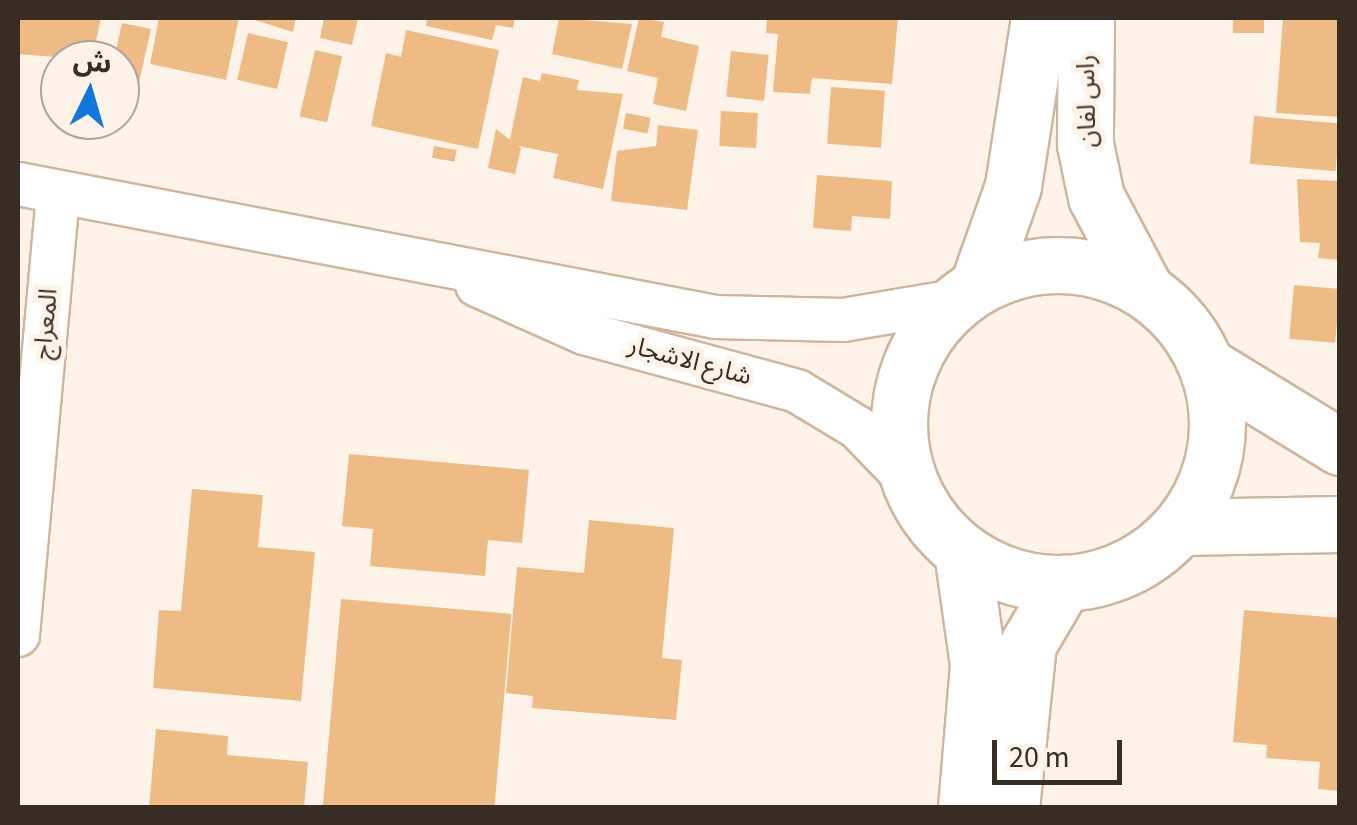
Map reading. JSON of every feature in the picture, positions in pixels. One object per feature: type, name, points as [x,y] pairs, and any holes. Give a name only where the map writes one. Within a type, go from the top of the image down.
[{"type":"street","name":"راس لفان","points":[[966,293],[1017,169],[1039,18]]},
{"type":"street","name":"راس لفان","points":[[1086,18],[1084,144],[1096,197],[1146,291]]},
{"type":"street","name":"شارع الاشجار","points":[[38,188],[455,272],[750,320],[843,320],[966,293]]},
{"type":"street","name":"المعراج","points":[[18,635],[38,188]]},
{"type":"street","points":[[966,808],[978,646],[962,552],[907,479],[897,431],[902,383],[922,338],[966,293],[1028,268],[1080,266],[1146,291],[1206,364],[1340,447]]},
{"type":"street","name":"شارع الاشجار","points":[[455,272],[584,333],[797,392],[858,428],[907,479]]},
{"type":"street","points":[[962,552],[1029,581],[1064,584],[1140,561],[1180,527],[1215,450],[1206,364]]},
{"type":"street","points":[[1180,527],[1340,524]]},
{"type":"street","points":[[1010,808],[1028,644],[1064,584]]},
{"type":"building","points":[[18,18],[101,18],[96,40],[40,40],[40,56],[18,54]]},
{"type":"building","points":[[159,18],[239,18],[226,80],[150,64]]},
{"type":"building","points":[[248,18],[296,18],[293,32]]},
{"type":"building","points":[[324,18],[358,18],[352,45],[320,38]]},
{"type":"building","points":[[427,18],[515,18],[513,28],[496,25],[492,40],[426,26]]},
{"type":"building","points":[[559,18],[632,24],[622,69],[552,54]]},
{"type":"building","points":[[639,18],[664,22],[661,37],[699,46],[686,111],[653,104],[658,78],[627,71]]},
{"type":"building","points":[[767,18],[898,18],[892,84],[812,78],[810,94],[773,92],[778,34],[766,33]]},
{"type":"building","points":[[1233,18],[1264,18],[1264,33],[1233,33]]},
{"type":"building","points":[[1283,18],[1340,18],[1340,117],[1276,113]]},
{"type":"building","points":[[122,23],[151,29],[140,78],[140,40],[118,40]]},
{"type":"building","points":[[406,30],[499,50],[478,149],[371,126],[386,53],[401,57]]},
{"type":"building","points":[[248,33],[288,42],[277,89],[237,80]]},
{"type":"building","points":[[315,50],[342,56],[327,123],[300,116]]},
{"type":"building","points":[[731,51],[769,55],[764,101],[726,97]]},
{"type":"building","points":[[542,73],[579,80],[577,90],[623,94],[603,189],[553,178],[558,154],[509,144],[523,77],[540,81]]},
{"type":"building","points":[[831,87],[885,91],[881,148],[827,144]]},
{"type":"building","points":[[721,111],[758,113],[756,148],[719,146]]},
{"type":"building","points":[[626,113],[651,118],[647,133],[623,129]]},
{"type":"building","points":[[1254,116],[1340,123],[1335,171],[1250,164]]},
{"type":"building","points":[[658,125],[698,130],[687,210],[611,201],[617,151],[656,146]]},
{"type":"building","points":[[496,129],[521,148],[515,174],[488,168]]},
{"type":"building","points":[[434,146],[457,150],[455,162],[432,158]]},
{"type":"building","points":[[817,175],[892,181],[890,219],[852,216],[851,231],[813,228]]},
{"type":"building","points":[[1297,179],[1340,181],[1340,260],[1318,258],[1320,243],[1300,242]]},
{"type":"building","points":[[1294,285],[1340,289],[1335,343],[1289,339]]},
{"type":"building","points":[[349,454],[529,470],[522,543],[488,540],[485,576],[370,566],[373,529],[342,526]]},
{"type":"building","points":[[192,489],[263,495],[258,547],[315,552],[301,701],[153,688],[159,610],[181,611]]},
{"type":"building","points":[[589,520],[674,528],[662,658],[682,660],[676,720],[532,708],[533,696],[506,693],[517,567],[584,573]]},
{"type":"building","points":[[341,599],[511,614],[494,808],[323,808]]},
{"type":"building","points":[[1244,610],[1340,618],[1340,791],[1318,789],[1320,762],[1266,758],[1267,745],[1233,742]]},
{"type":"building","points":[[156,729],[228,736],[227,755],[308,762],[304,808],[149,808]]}]
